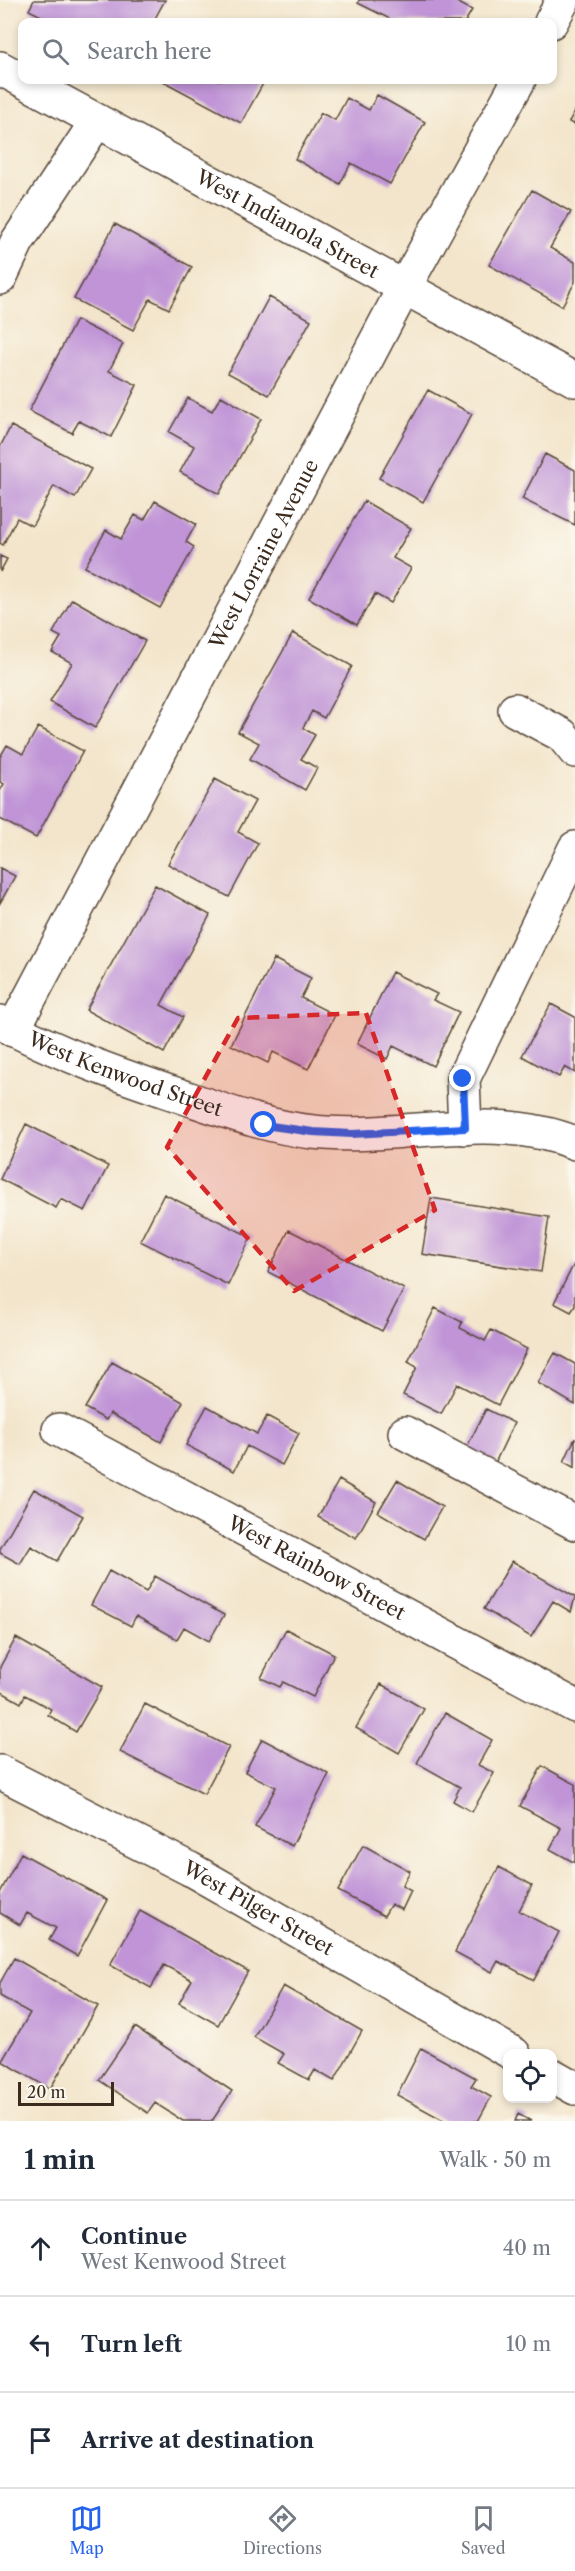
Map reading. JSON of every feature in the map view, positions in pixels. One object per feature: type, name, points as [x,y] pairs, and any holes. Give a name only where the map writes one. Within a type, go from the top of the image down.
[{"type":"street","points":[[553,18],[563,0]]},
{"type":"street","name":"West Indianola Street","points":[[0,68],[18,78]]},
{"type":"street","name":"West Indianola Street","points":[[29,84],[575,380]]},
{"type":"street","name":"West Lorraine Avenue","points":[[7,1026],[404,288],[517,84]]},
{"type":"street","points":[[0,278],[17,242],[97,121]]},
{"type":"street","points":[[515,710],[562,735],[575,751]]},
{"type":"street","points":[[465,1128],[463,1079],[575,848]]},
{"type":"street","name":"West Kenwood Street","points":[[7,1026],[57,1051],[264,1125],[313,1132],[352,1134],[495,1126],[531,1130],[575,1143]]},
{"type":"street","name":"West Rainbow Street","points":[[58,1430],[575,1706]]},
{"type":"street","points":[[405,1433],[575,1523]]},
{"type":"street","name":"West Pilger Street","points":[[0,1772],[190,1869],[505,2049]]},
{"type":"street","points":[[557,2078],[575,2088]]},
{"type":"highlighted area","points":[[366,1013],[435,1210],[294,1291],[167,1147],[238,1018]]},
{"type":"building","points":[[34,0],[165,0],[155,18],[45,18],[29,10]]},
{"type":"building","points":[[359,0],[453,0],[472,10],[467,18],[388,18],[358,3]]},
{"type":"building","points":[[168,84],[263,84],[241,123]]},
{"type":"building","points":[[377,95],[425,122],[390,184],[351,163],[340,184],[295,159],[321,113],[335,120],[347,98],[369,110]]},
{"type":"building","points":[[575,110],[575,125],[569,122]]},
{"type":"building","points":[[532,190],[571,212],[550,248],[575,262],[575,282],[562,306],[489,265]]},
{"type":"building","points":[[115,224],[192,267],[169,309],[150,299],[133,330],[74,299]]},
{"type":"building","points":[[269,297],[311,320],[269,395],[228,373]]},
{"type":"building","points":[[76,320],[123,344],[109,371],[137,385],[111,437],[79,421],[72,433],[29,411]]},
{"type":"building","points":[[428,390],[472,414],[423,502],[379,478]]},
{"type":"building","points":[[221,396],[261,419],[219,494],[180,472],[194,446],[169,432],[188,398],[212,411]]},
{"type":"building","points":[[11,426],[91,469],[75,498],[54,486],[32,526],[17,518],[3,545],[0,543],[0,447]]},
{"type":"building","points":[[545,454],[575,470],[575,525],[522,499]]},
{"type":"building","points":[[155,501],[196,524],[186,542],[194,547],[160,608],[85,567],[106,530],[121,539],[135,515],[144,520]]},
{"type":"building","points":[[364,501],[411,528],[393,558],[411,568],[391,603],[375,594],[357,625],[309,598]]},
{"type":"building","points":[[0,556],[7,559],[0,572]]},
{"type":"building","points":[[72,599],[145,641],[95,728],[50,702],[72,663],[52,652],[61,637],[53,633]]},
{"type":"building","points":[[293,633],[352,666],[324,718],[312,711],[303,728],[315,735],[301,759],[317,768],[305,790],[250,759],[259,743],[238,732]]},
{"type":"building","points":[[38,727],[83,751],[36,838],[0,819],[0,791],[4,784],[0,782],[0,757],[7,745],[23,754]]},
{"type":"building","points":[[215,779],[255,801],[238,832],[258,843],[229,897],[168,864]]},
{"type":"building","points":[[0,868],[15,876],[0,903]]},
{"type":"building","points":[[155,885],[210,915],[161,1005],[183,1017],[164,1053],[86,1010]]},
{"type":"building","points":[[274,959],[311,978],[301,998],[335,1015],[308,1069],[273,1052],[268,1063],[231,1045]]},
{"type":"building","points":[[392,972],[437,994],[433,1000],[459,1012],[433,1066],[393,1046],[387,1059],[357,1044]]},
{"type":"building","points":[[551,1004],[575,1017],[575,1073],[565,1067],[559,1077],[522,1056]]},
{"type":"building","points":[[26,1124],[108,1166],[85,1211],[61,1199],[56,1208],[0,1179]]},
{"type":"building","points":[[164,1194],[251,1237],[228,1285],[140,1241]]},
{"type":"building","points":[[431,1198],[549,1217],[541,1272],[422,1254]]},
{"type":"building","points":[[289,1230],[404,1289],[382,1331],[268,1272]]},
{"type":"building","points":[[575,1262],[575,1306],[571,1312],[554,1303]]},
{"type":"building","points":[[435,1308],[462,1322],[460,1328],[485,1341],[491,1330],[527,1349],[498,1405],[457,1384],[441,1414],[403,1395],[417,1367],[408,1362]]},
{"type":"building","points":[[555,1353],[575,1364],[575,1405],[538,1383]]},
{"type":"building","points":[[112,1362],[183,1402],[161,1442],[110,1413],[106,1420],[85,1408]]},
{"type":"building","points":[[207,1406],[257,1434],[267,1416],[299,1433],[282,1465],[247,1446],[234,1471],[186,1445]]},
{"type":"building","points":[[486,1409],[514,1423],[493,1467],[464,1453]]},
{"type":"building","points":[[575,1438],[575,1468],[564,1462]]},
{"type":"building","points":[[339,1480],[376,1502],[356,1538],[318,1517]]},
{"type":"building","points":[[397,1480],[442,1507],[424,1539],[378,1512]]},
{"type":"building","points":[[34,1489],[83,1516],[57,1561],[31,1546],[20,1564],[0,1553],[0,1549]]},
{"type":"building","points":[[512,1561],[575,1597],[571,1612],[553,1601],[531,1637],[484,1609]]},
{"type":"building","points":[[109,1571],[146,1592],[155,1576],[224,1615],[209,1641],[184,1627],[177,1639],[136,1616],[131,1626],[91,1605]]},
{"type":"building","points":[[286,1629],[334,1654],[313,1697],[283,1682],[280,1687],[261,1678]]},
{"type":"building","points":[[16,1638],[102,1687],[76,1732],[48,1715],[51,1709],[25,1695],[21,1703],[0,1691],[0,1667]]},
{"type":"building","points":[[381,1684],[424,1709],[399,1753],[356,1728]]},
{"type":"building","points":[[145,1704],[229,1747],[204,1794],[120,1752]]},
{"type":"building","points":[[445,1713],[492,1740],[478,1765],[494,1773],[472,1812],[453,1801],[460,1787],[417,1763]]},
{"type":"building","points":[[262,1739],[329,1774],[292,1846],[255,1827],[276,1787],[245,1772]]},
{"type":"building","points":[[542,1766],[575,1784],[575,1863],[550,1849],[561,1828],[520,1806]]},
{"type":"building","points":[[363,1845],[410,1871],[402,1886],[411,1891],[402,1910],[391,1904],[384,1916],[338,1891]]},
{"type":"building","points":[[21,1853],[107,1900],[77,1956],[49,1940],[56,1928],[27,1913],[20,1925],[0,1913],[0,1893]]},
{"type":"building","points":[[499,1867],[532,1885],[519,1911],[559,1932],[534,1980],[498,1961],[492,1972],[455,1952]]},
{"type":"building","points":[[140,1911],[248,1971],[218,2025],[179,2003],[192,1980],[164,1965],[151,1988],[110,1965]]},
{"type":"building","points":[[14,1958],[98,2006],[50,2089],[2,2061],[30,2013],[0,1996],[0,1983]]},
{"type":"building","points":[[283,1986],[362,2031],[334,2081],[315,2070],[309,2080],[278,2063],[284,2054],[254,2037]]},
{"type":"building","points":[[135,2027],[232,2091],[212,2121],[183,2121],[155,2103],[148,2113],[99,2080]]},
{"type":"building","points":[[421,2048],[476,2078],[471,2086],[491,2097],[478,2121],[445,2121],[397,2095]]},
{"type":"building","points":[[518,2114],[531,2121],[515,2121]]},
{"type":"route","points":[[264,1125],[313,1132],[352,1134],[465,1128],[463,1079]]}]
